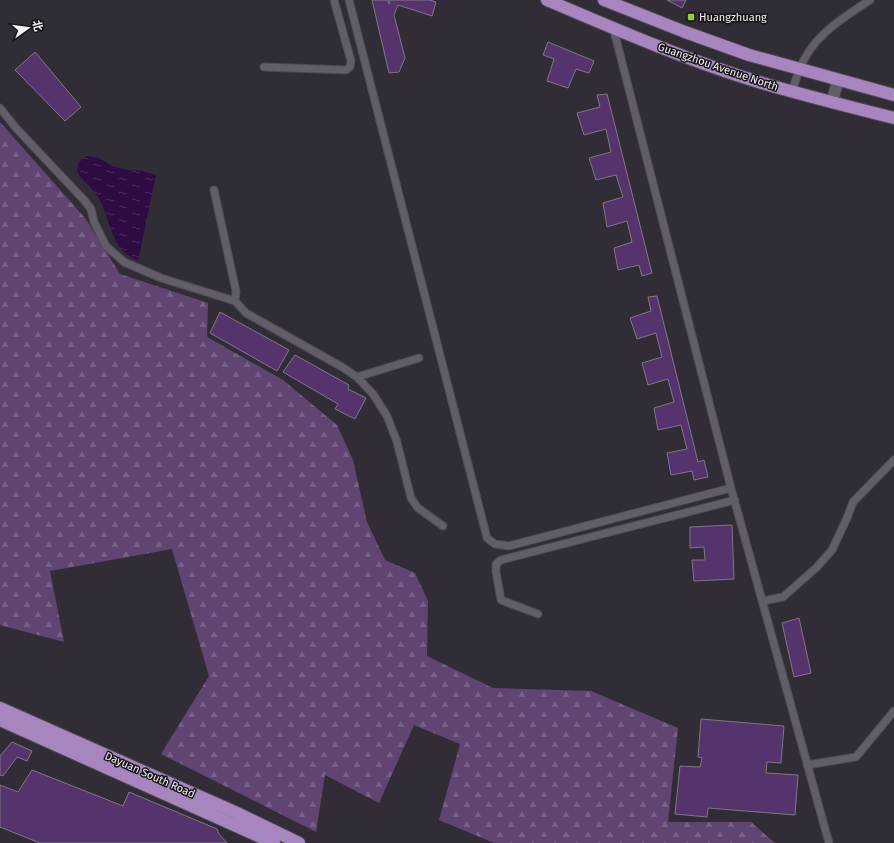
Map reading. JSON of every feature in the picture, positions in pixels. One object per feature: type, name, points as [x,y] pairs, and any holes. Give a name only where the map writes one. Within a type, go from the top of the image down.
[{"type":"main road","name":"Guangzhou Avenue North","points":[[547,0],[613,28],[698,61],[761,83],[894,118]]},
{"type":"main road","name":"Guangzhou Avenue North","points":[[604,0],[712,42],[799,70],[894,95]]},
{"type":"main road","name":"Dayuan South Road","points":[[0,708],[258,823],[299,843]]},
{"type":"main road","name":"Dayuan South Road","points":[[0,720],[274,843]]},
{"type":"street","points":[[264,67],[346,70],[350,67],[351,61],[334,0]]},
{"type":"street","points":[[349,0],[487,538],[495,544],[509,546],[731,488]]},
{"type":"street","points":[[792,92],[799,70],[808,52],[828,28],[870,0]]},
{"type":"street","points":[[613,28],[731,488],[829,843]]},
{"type":"street","points":[[832,102],[838,80]]},
{"type":"street","points":[[0,108],[16,128],[84,200],[91,209],[94,222],[106,246],[124,262],[161,278],[235,301],[246,313],[357,377],[373,394],[387,416],[397,442],[411,498],[418,508],[443,526]]},
{"type":"street","points":[[214,190],[236,291],[235,301]]},
{"type":"street","points":[[357,377],[419,358]]},
{"type":"street","points":[[763,601],[783,597],[817,567],[832,550],[853,502],[894,460]]},
{"type":"street","points":[[538,614],[502,600],[496,572],[496,564],[501,560],[735,500]]},
{"type":"street","points":[[807,764],[856,757],[894,711]]},
{"type":"green space","points":[[0,122],[85,218],[120,274],[208,303],[207,337],[283,380],[337,425],[353,460],[367,522],[385,560],[415,573],[428,601],[427,656],[493,688],[591,691],[678,728],[668,822],[751,822],[775,843],[494,843],[439,820],[460,744],[414,725],[379,803],[325,775],[316,832],[161,754],[209,676],[172,549],[50,571],[64,642],[0,625]]},
{"type":"water","points":[[87,156],[99,158],[112,166],[127,170],[143,171],[156,175],[138,261],[120,248],[98,197],[77,171],[79,162]]},
{"type":"building","points":[[372,0],[388,0],[389,4],[390,0],[430,0],[436,2],[432,16],[398,5],[394,15],[405,58],[399,72],[389,73]]},
{"type":"building","points":[[667,0],[686,0],[682,8]]},
{"type":"building","points":[[548,42],[594,61],[589,73],[576,69],[568,88],[547,81],[554,59],[543,55]]},
{"type":"building","points":[[35,52],[81,107],[65,121],[15,70]]},
{"type":"building","points":[[607,94],[652,273],[642,276],[639,265],[618,270],[614,248],[632,242],[627,221],[607,227],[603,203],[623,197],[616,175],[596,180],[589,158],[611,152],[606,129],[584,135],[577,113],[600,107],[597,95]]},
{"type":"building","points":[[657,296],[698,462],[704,460],[708,477],[694,480],[692,471],[671,475],[667,453],[687,449],[681,425],[658,430],[654,408],[674,402],[668,379],[648,385],[642,363],[662,357],[656,333],[637,339],[630,318],[651,311],[648,297]]},
{"type":"building","points":[[220,312],[289,350],[277,371],[210,333]]},
{"type":"building","points":[[295,355],[349,385],[348,389],[366,398],[355,419],[335,409],[338,404],[283,372]]},
{"type":"building","points":[[732,525],[734,579],[694,581],[692,560],[705,560],[704,547],[690,548],[690,527]]},
{"type":"building","points":[[799,618],[811,673],[794,677],[782,623]]},
{"type":"building","points":[[701,719],[784,726],[781,763],[767,762],[766,773],[798,775],[795,815],[708,808],[707,817],[675,814],[680,766],[700,767],[702,758],[698,757]]},
{"type":"building","points":[[12,742],[32,751],[27,761],[17,757],[3,776],[0,775],[0,756]]},
{"type":"building","points":[[32,770],[123,806],[129,792],[217,829],[219,834],[227,843],[40,843],[0,827],[0,785],[18,792]]},
{"type":"place","name":"Huangzhuang","points":[[691,17]]}]
